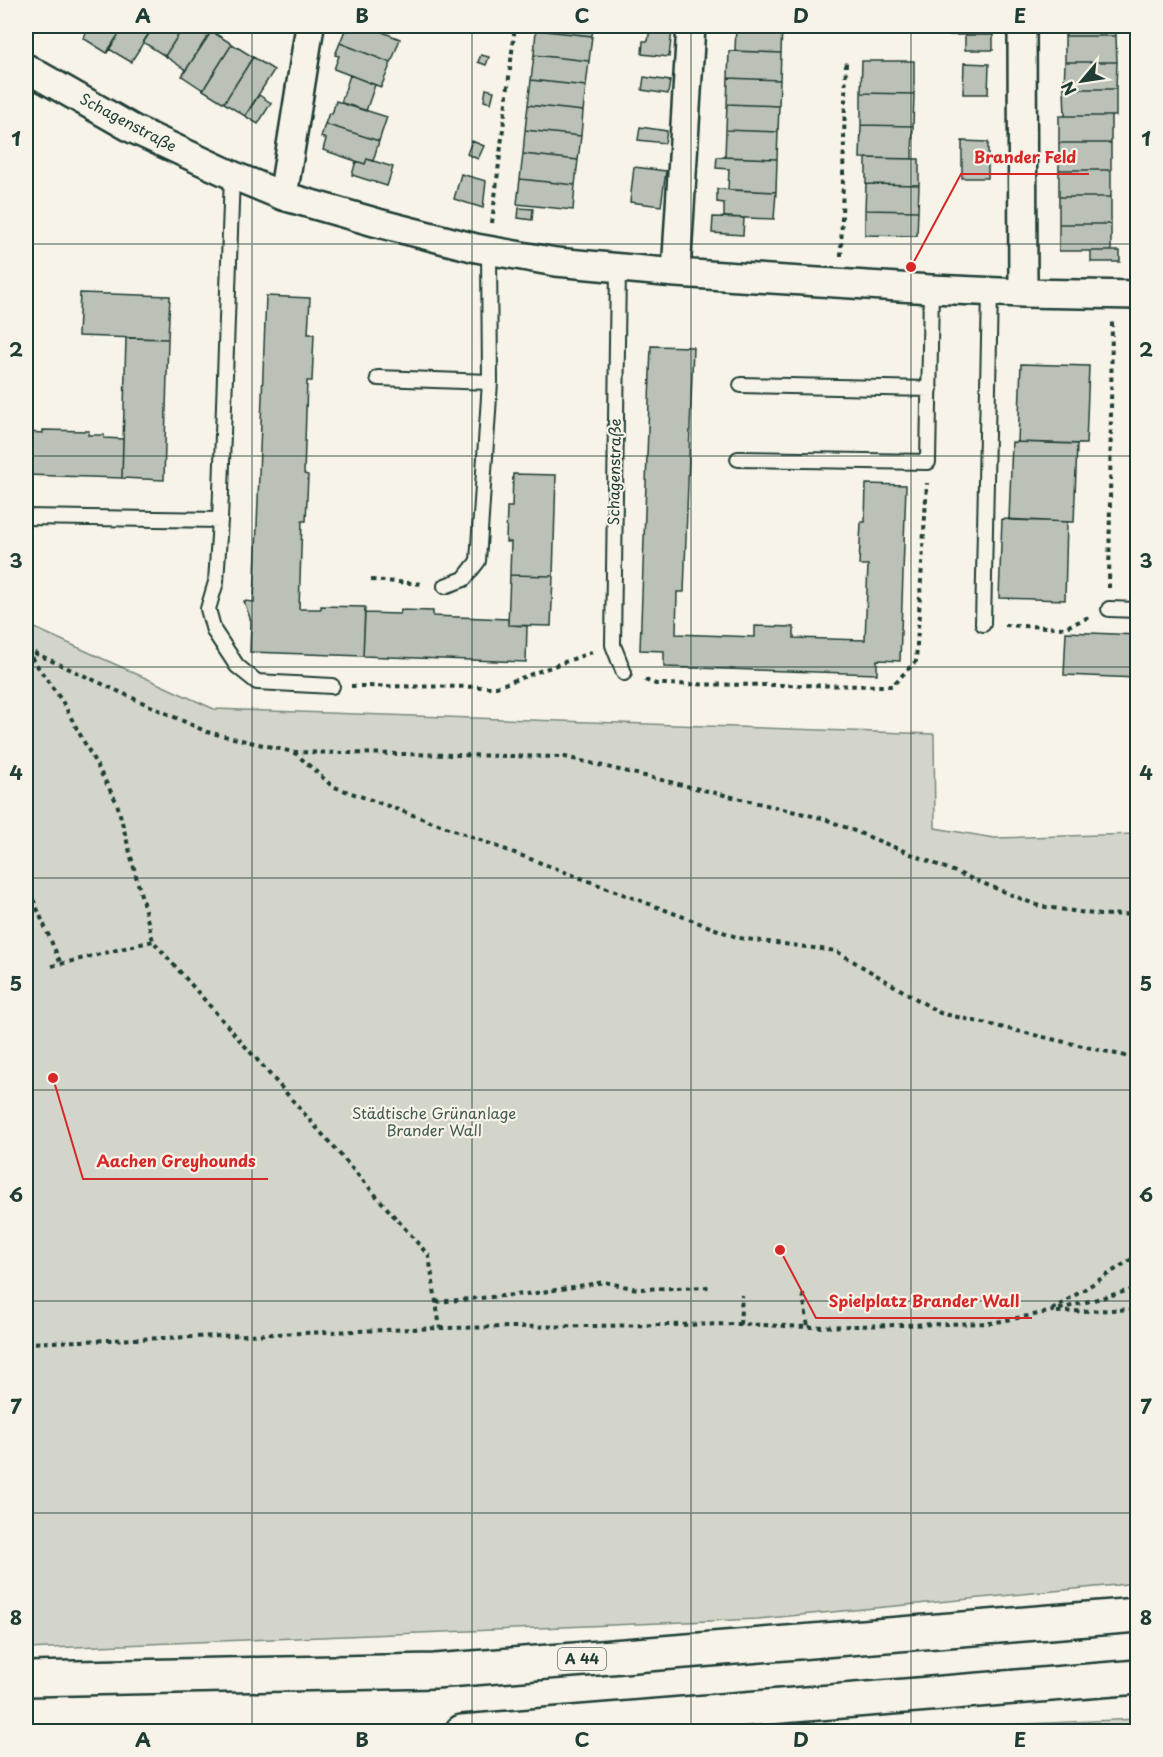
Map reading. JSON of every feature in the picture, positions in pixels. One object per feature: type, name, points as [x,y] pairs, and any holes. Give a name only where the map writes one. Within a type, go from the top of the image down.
[{"type":"highway","name":"A 44","points":[[26,1679],[435,1671],[1137,1615]]},
{"type":"highway","points":[[462,1731],[1137,1677]]},
{"type":"street","points":[[283,196],[310,26]]},
{"type":"street","points":[[675,273],[691,26]]},
{"type":"street","points":[[1022,26],[1023,293]]},
{"type":"street","name":"Schagenstraße","points":[[26,68],[133,129],[283,196],[378,223],[489,250],[556,262],[675,273],[990,292],[1125,294]]},
{"type":"lane","points":[[232,175],[220,520],[216,582],[208,609],[214,632],[237,666],[257,682],[332,686]]},
{"type":"lane","points":[[445,586],[464,579],[478,561],[490,382],[489,250]]},
{"type":"lane","name":"Schagenstraße","points":[[618,268],[613,645],[624,673]]},
{"type":"lane","points":[[738,459],[928,462],[931,289]]},
{"type":"lane","points":[[983,624],[990,292]]},
{"type":"lane","points":[[378,378],[490,382]]},
{"type":"lane","points":[[741,385],[930,389]]},
{"type":"lane","points":[[26,517],[220,520]]},
{"type":"lane","points":[[1109,609],[1137,610]]},
{"type":"path","points":[[489,250],[515,26]]},
{"type":"path","points":[[840,284],[846,62]]},
{"type":"path","points":[[983,624],[1064,628],[1109,609],[1125,294]]},
{"type":"path","points":[[624,673],[656,684],[892,686],[916,661],[928,462]]},
{"type":"path","points":[[371,580],[445,586]]},
{"type":"path","points":[[332,686],[496,687],[613,645]]},
{"type":"path","points":[[26,649],[207,732],[293,752],[566,757],[825,819],[1039,906],[1100,915],[1137,914]]},
{"type":"path","points":[[26,649],[62,701],[117,803],[153,941],[429,1256],[440,1328]]},
{"type":"path","points":[[293,752],[332,786],[739,938],[836,951],[940,1013],[1137,1059]]},
{"type":"path","points":[[26,883],[62,964]]},
{"type":"path","points":[[52,966],[153,941]]},
{"type":"path","points":[[1049,1312],[1137,1255]]},
{"type":"path","points":[[436,1302],[536,1293],[604,1282],[638,1288],[709,1287]]},
{"type":"path","points":[[26,1343],[440,1328],[740,1324],[808,1327],[991,1323],[1049,1312],[1137,1288]]},
{"type":"path","points":[[802,1294],[808,1327]]},
{"type":"path","points":[[740,1324],[742,1295]]},
{"type":"path","points":[[1049,1312],[1137,1309]]},
{"type":"green space","name":"Städtische Grünanlage Brander Wall","points":[[26,624],[214,709],[934,734],[935,828],[994,838],[1137,834],[1137,1583],[758,1619],[26,1649]]},
{"type":"green space","points":[[1137,1719],[1137,1732],[870,1731]]},
{"type":"building","points":[[91,26],[105,26],[119,34],[107,53],[83,38]]},
{"type":"building","points":[[124,26],[154,26],[131,62],[109,49]]},
{"type":"building","points":[[154,26],[184,26],[165,56],[143,42]]},
{"type":"building","points":[[184,26],[215,26],[186,70],[165,56]]},
{"type":"building","points":[[351,26],[367,26],[400,39],[391,63],[340,43],[345,30],[348,31]]},
{"type":"building","points":[[537,26],[593,26],[592,36],[536,30]]},
{"type":"building","points":[[736,26],[782,26],[781,53],[735,51]]},
{"type":"building","points":[[937,26],[990,26],[989,35],[937,35]]},
{"type":"building","points":[[1065,26],[1116,26],[1116,36],[1065,36]]},
{"type":"building","points":[[650,28],[672,30],[669,57],[642,54],[643,41],[648,41]]},
{"type":"building","points":[[536,30],[592,36],[589,61],[534,55]]},
{"type":"building","points":[[211,31],[232,44],[203,90],[182,76]]},
{"type":"building","points":[[965,35],[993,35],[993,50],[965,50]]},
{"type":"building","points":[[1065,36],[1116,36],[1117,62],[1065,62]]},
{"type":"building","points":[[340,43],[391,63],[381,87],[334,69],[339,56],[335,55]]},
{"type":"building","points":[[232,44],[253,57],[224,103],[203,90]]},
{"type":"building","points":[[729,51],[781,53],[780,80],[728,78]]},
{"type":"building","points":[[481,55],[489,57],[486,65],[478,62]]},
{"type":"building","points":[[534,55],[589,61],[586,86],[531,80]]},
{"type":"building","points":[[253,57],[274,70],[245,116],[224,103]]},
{"type":"building","points":[[862,61],[914,61],[914,94],[861,93]]},
{"type":"building","points":[[1065,62],[1117,62],[1116,89],[1064,89]]},
{"type":"building","points":[[964,63],[989,64],[988,94],[963,94]]},
{"type":"building","points":[[350,75],[375,85],[366,111],[341,103]]},
{"type":"building","points":[[644,77],[670,81],[668,94],[642,90]]},
{"type":"building","points":[[728,78],[780,80],[779,106],[727,104]]},
{"type":"building","points":[[531,80],[586,86],[583,111],[528,105]]},
{"type":"building","points":[[486,89],[494,91],[491,103],[484,101]]},
{"type":"building","points":[[1064,89],[1116,89],[1116,116],[1065,116]]},
{"type":"building","points":[[861,93],[914,94],[913,126],[861,125]]},
{"type":"building","points":[[259,95],[271,103],[258,124],[245,116]]},
{"type":"building","points":[[336,101],[387,117],[379,141],[325,124],[329,113],[332,114]]},
{"type":"building","points":[[727,104],[779,106],[778,132],[726,130]]},
{"type":"building","points":[[528,105],[583,111],[581,136],[525,130]]},
{"type":"building","points":[[1059,116],[1111,116],[1111,143],[1059,143]]},
{"type":"building","points":[[325,124],[379,141],[373,161],[367,159],[365,164],[323,150],[326,139],[321,137]]},
{"type":"building","points":[[861,125],[913,126],[912,159],[860,158]]},
{"type":"building","points":[[640,127],[667,131],[665,143],[638,140]]},
{"type":"building","points":[[525,130],[581,136],[578,160],[523,154]]},
{"type":"building","points":[[726,130],[778,132],[777,159],[725,157]]},
{"type":"building","points":[[472,141],[484,146],[478,159],[467,154]]},
{"type":"building","points":[[962,141],[988,142],[988,178],[962,178]]},
{"type":"building","points":[[1059,143],[1111,143],[1111,170],[1059,170]]},
{"type":"building","points":[[523,154],[578,160],[575,185],[520,179]]},
{"type":"building","points":[[717,157],[777,159],[776,192],[728,190],[729,169],[716,168]]},
{"type":"building","points":[[866,158],[919,159],[919,185],[866,184]]},
{"type":"building","points":[[367,159],[393,167],[387,186],[352,175],[356,161],[365,164]]},
{"type":"building","points":[[634,167],[666,171],[661,206],[630,202]]},
{"type":"building","points":[[1059,170],[1111,170],[1111,197],[1059,197]]},
{"type":"building","points":[[461,174],[486,181],[483,208],[454,199]]},
{"type":"building","points":[[520,179],[575,185],[573,210],[517,204]]},
{"type":"building","points":[[866,184],[919,185],[918,211],[865,210]]},
{"type":"building","points":[[717,189],[776,192],[774,219],[724,217],[724,203],[717,202]]},
{"type":"building","points":[[1059,197],[1111,197],[1111,224],[1059,224]]},
{"type":"building","points":[[519,208],[533,209],[532,220],[518,218]]},
{"type":"building","points":[[865,210],[918,211],[917,236],[865,235]]},
{"type":"building","points":[[713,217],[744,218],[743,235],[712,233]]},
{"type":"building","points":[[1059,224],[1111,224],[1111,251],[1059,251]]},
{"type":"building","points":[[1091,251],[1120,251],[1120,262],[1091,262]]},
{"type":"building","points":[[80,293],[170,296],[168,339],[78,336]]},
{"type":"building","points":[[266,296],[310,298],[308,334],[314,334],[312,381],[307,381],[304,474],[308,475],[306,521],[302,521],[299,609],[321,609],[321,606],[365,607],[363,656],[250,652],[251,621],[244,601],[254,602]]},
{"type":"building","points":[[126,338],[168,339],[164,480],[122,478]]},
{"type":"building","points":[[651,346],[693,347],[684,592],[677,592],[676,634],[755,637],[755,626],[794,627],[794,638],[865,640],[868,565],[859,565],[861,522],[865,522],[866,484],[906,485],[900,661],[877,660],[877,674],[664,667],[664,651],[640,650]]},
{"type":"building","points":[[1021,364],[1089,366],[1086,444],[1018,442]]},
{"type":"building","points":[[43,430],[89,431],[88,435],[104,435],[104,438],[123,439],[122,478],[26,475],[26,432],[43,433]]},
{"type":"building","points":[[1012,442],[1077,444],[1074,522],[1009,520]]},
{"type":"building","points":[[513,474],[556,475],[553,576],[510,575],[511,542],[506,542],[507,507],[512,507]]},
{"type":"building","points":[[1002,519],[1067,522],[1065,600],[999,598]]},
{"type":"building","points":[[510,575],[553,576],[551,626],[508,625]]},
{"type":"building","points":[[401,610],[433,611],[433,616],[508,619],[508,625],[527,626],[526,662],[363,656],[365,613],[400,614]]},
{"type":"building","points":[[1066,632],[1138,635],[1138,678],[1064,675]]},
{"type":"place","name":"Brander Feld","points":[[911,267]]},
{"type":"place","name":"Aachen Greyhounds","points":[[53,1078]]},
{"type":"place","name":"Spielplatz Brander Wall","points":[[780,1250]]}]
